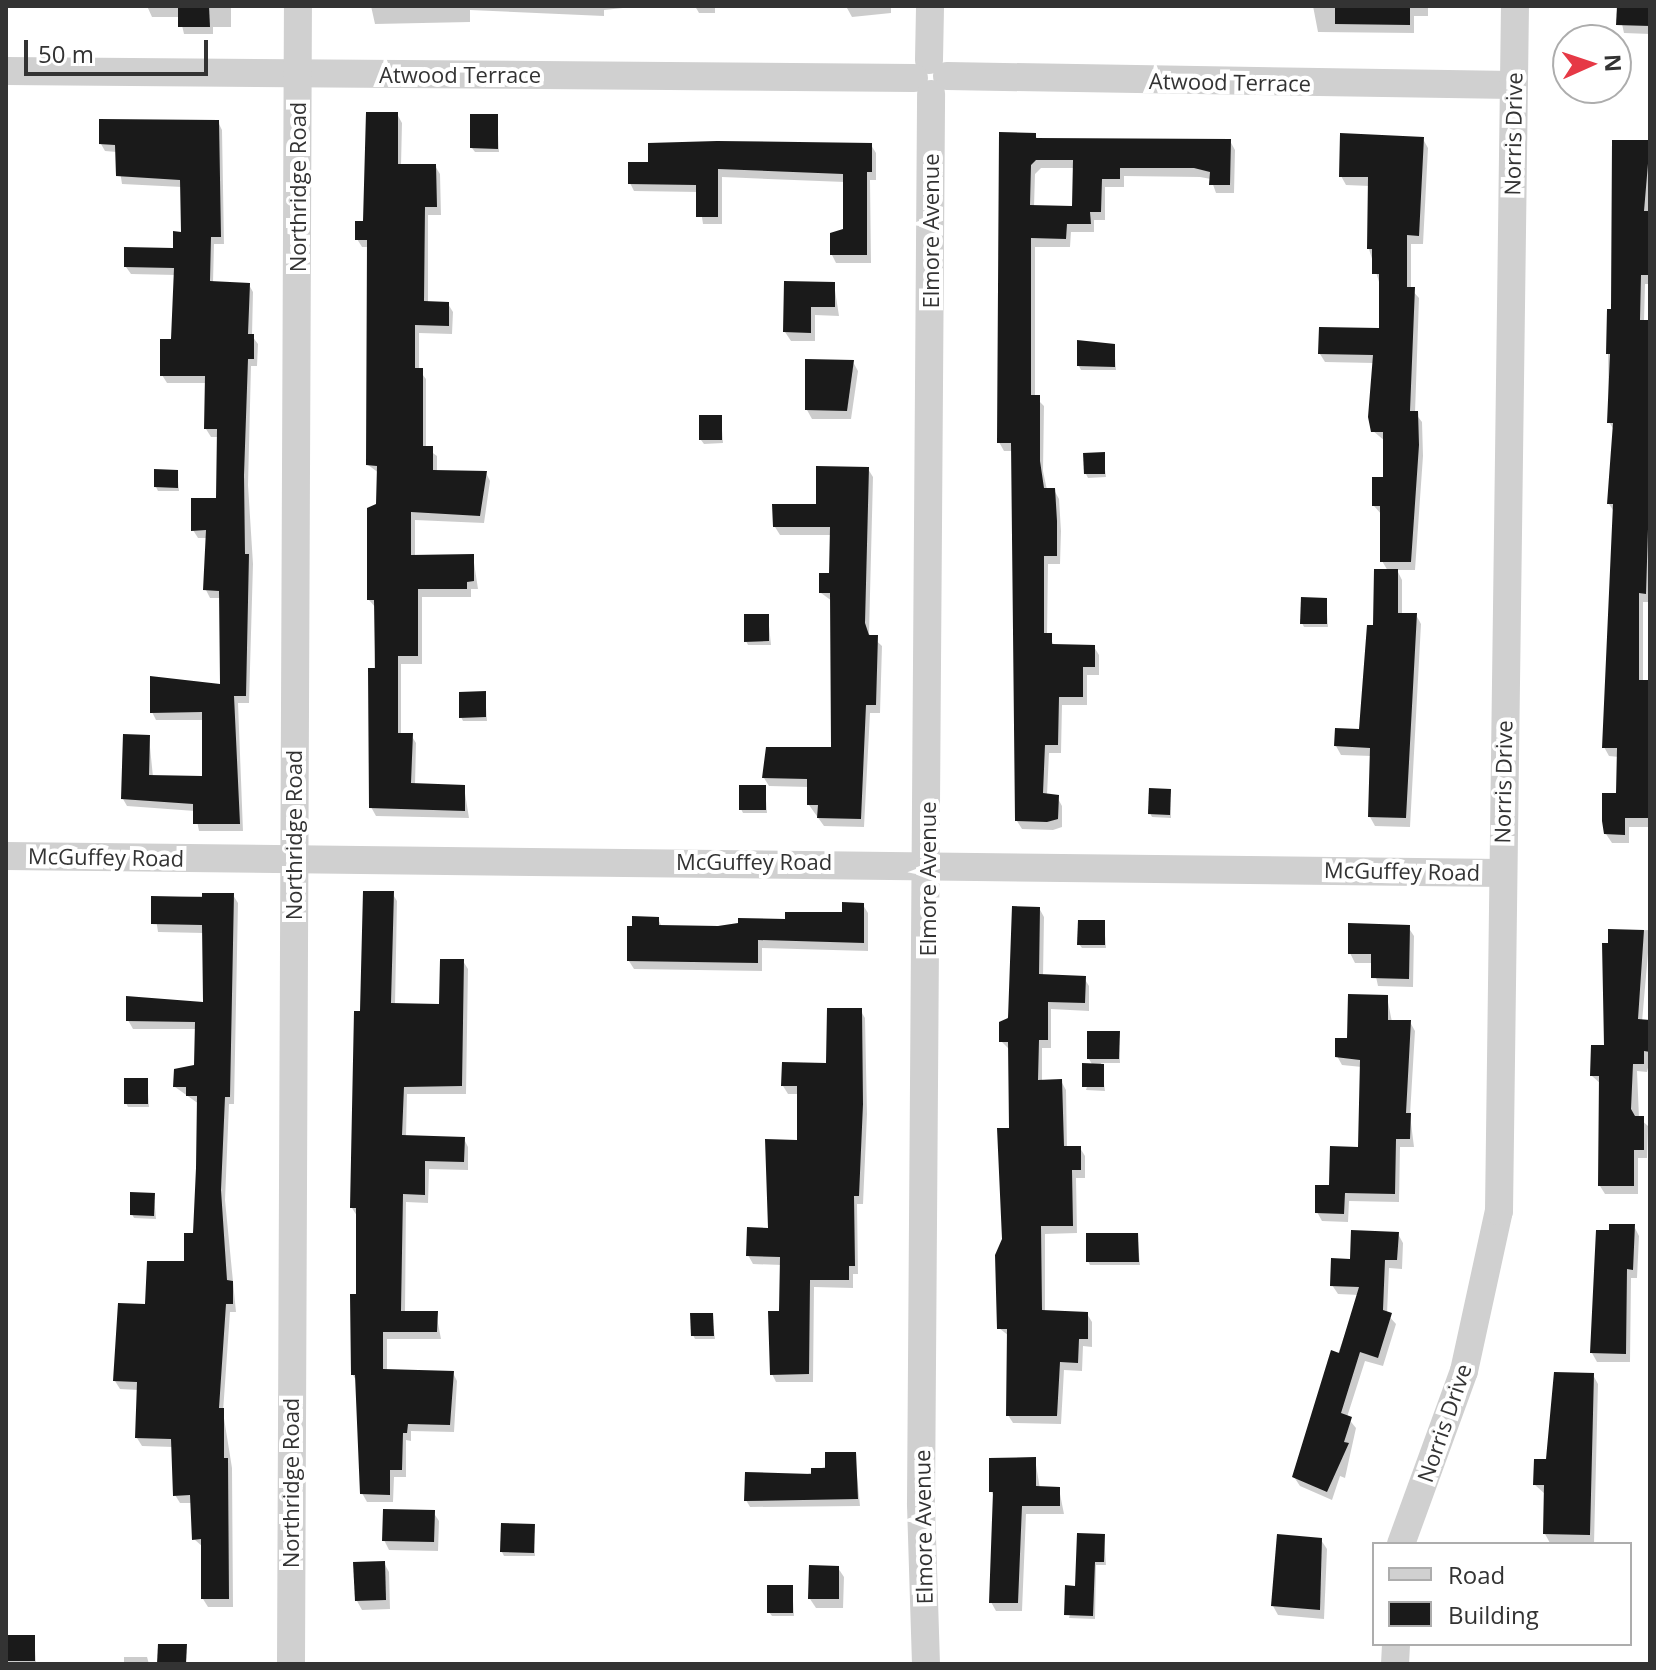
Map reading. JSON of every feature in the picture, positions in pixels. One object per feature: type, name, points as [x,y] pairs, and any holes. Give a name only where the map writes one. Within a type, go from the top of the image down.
[{"type":"street","name":"Northridge Road","points":[[291,1664],[298,6]]},
{"type":"street","name":"Elmore Avenue","points":[[926,1664],[921,1503],[928,863],[930,6]]},
{"type":"street","name":"Norris Drive","points":[[1402,1542],[1464,1371],[1499,1211],[1501,873],[1515,6]]},
{"type":"street","name":"Atwood Terrace","points":[[6,71],[930,77],[1513,85]]},
{"type":"street","name":"McGuffey Road","points":[[6,856],[928,863],[1501,873]]},
{"type":"building","points":[[178,6],[209,6],[210,27],[178,27]]},
{"type":"building","points":[[1335,6],[1410,6],[1410,25],[1335,24]]},
{"type":"building","points":[[1617,6],[1650,6],[1650,26],[1616,24]]},
{"type":"building","points":[[366,112],[398,112],[398,164],[436,164],[437,207],[425,207],[424,301],[449,302],[449,326],[415,325],[415,368],[423,368],[423,446],[433,446],[433,470],[487,471],[480,516],[411,512],[411,555],[474,554],[474,581],[467,582],[467,589],[418,589],[418,656],[398,656],[398,733],[413,733],[411,783],[465,785],[465,811],[369,808],[368,668],[375,668],[374,600],[367,600],[367,508],[376,504],[377,466],[366,465],[367,240],[355,240],[355,221],[363,221]]},
{"type":"building","points":[[470,114],[498,114],[498,149],[470,148]]},
{"type":"building","points":[[99,119],[219,120],[221,237],[211,237],[210,281],[250,283],[248,334],[254,334],[254,359],[248,359],[244,475],[245,554],[249,554],[246,696],[234,696],[240,824],[193,824],[193,804],[121,799],[123,734],[150,735],[149,775],[202,776],[202,712],[150,713],[150,676],[220,684],[219,591],[203,590],[206,530],[191,531],[191,498],[216,498],[217,429],[204,429],[205,376],[160,376],[160,339],[171,339],[174,268],[124,267],[124,247],[173,248],[173,231],[181,232],[180,180],[116,176],[115,145],[99,144]]},
{"type":"building","points":[[999,132],[1036,133],[1036,138],[1231,139],[1230,185],[1209,185],[1210,172],[1194,168],[1120,168],[1120,179],[1102,179],[1101,212],[1090,212],[1091,224],[1067,224],[1066,239],[1031,238],[1031,395],[1040,395],[1040,461],[1044,488],[1055,488],[1057,521],[1057,556],[1044,556],[1044,633],[1052,633],[1052,644],[1095,645],[1095,667],[1083,667],[1083,697],[1059,697],[1058,745],[1045,745],[1043,793],[1059,795],[1058,819],[1047,822],[1015,821],[1011,443],[997,443]],"holes":[[[1036,160],[1073,160],[1072,206],[1030,205],[1031,165]]]},
{"type":"building","points":[[1340,133],[1424,137],[1419,236],[1407,235],[1407,287],[1415,287],[1410,411],[1418,411],[1419,445],[1411,562],[1380,562],[1380,506],[1372,506],[1372,477],[1383,477],[1383,432],[1371,432],[1368,417],[1373,355],[1318,354],[1319,327],[1379,328],[1379,274],[1372,274],[1372,249],[1367,249],[1368,177],[1339,177]]},
{"type":"building","points":[[1612,140],[1650,140],[1644,211],[1650,211],[1650,275],[1641,275],[1640,320],[1650,320],[1650,464],[1646,594],[1639,593],[1639,680],[1650,680],[1650,818],[1625,818],[1625,835],[1604,834],[1602,821],[1602,793],[1616,793],[1617,748],[1602,748],[1613,504],[1607,504],[1613,423],[1607,423],[1610,354],[1606,354],[1607,309],[1611,309]]},
{"type":"building","points":[[648,143],[872,143],[872,172],[867,172],[867,255],[830,255],[830,233],[843,229],[843,174],[718,169],[718,217],[696,217],[696,185],[628,184],[628,162],[648,162]]},
{"type":"building","points":[[784,281],[835,282],[835,307],[811,307],[811,333],[783,332]]},
{"type":"building","points":[[1077,340],[1115,344],[1115,367],[1077,366]]},
{"type":"building","points":[[805,359],[854,360],[847,411],[805,410]]},
{"type":"building","points":[[699,415],[722,415],[722,440],[699,440]]},
{"type":"building","points":[[1105,452],[1105,474],[1084,474],[1083,453]]},
{"type":"building","points":[[816,466],[869,467],[865,623],[869,635],[878,635],[876,705],[866,705],[861,819],[817,818],[818,805],[807,805],[807,779],[762,778],[766,747],[831,747],[830,593],[819,593],[819,573],[829,573],[830,527],[773,527],[772,504],[816,504]]},
{"type":"building","points":[[154,469],[178,470],[178,488],[154,487]]},
{"type":"building","points":[[1374,569],[1398,569],[1398,613],[1417,613],[1406,818],[1368,817],[1370,748],[1334,746],[1335,728],[1359,729],[1367,625],[1373,625]]},
{"type":"building","points":[[1301,597],[1327,598],[1327,624],[1300,624]]},
{"type":"building","points":[[744,614],[769,614],[769,641],[744,642]]},
{"type":"building","points":[[486,691],[486,717],[459,718],[459,692]]},
{"type":"building","points":[[739,785],[766,785],[766,810],[739,810]]},
{"type":"building","points":[[1149,788],[1171,789],[1170,815],[1148,814]]},
{"type":"building","points":[[363,891],[394,891],[391,1003],[439,1004],[440,959],[464,959],[462,1086],[404,1087],[402,1135],[465,1137],[464,1162],[425,1161],[425,1195],[403,1194],[401,1311],[438,1311],[437,1332],[383,1332],[383,1369],[454,1371],[450,1425],[408,1424],[407,1433],[403,1433],[402,1470],[390,1470],[390,1495],[360,1494],[355,1375],[351,1375],[350,1294],[356,1294],[356,1208],[350,1208],[354,1011],[360,1011]]},
{"type":"building","points":[[202,893],[234,893],[230,1097],[225,1097],[221,1190],[227,1280],[233,1281],[233,1304],[226,1304],[219,1408],[224,1408],[224,1458],[228,1458],[229,1599],[201,1599],[201,1539],[192,1540],[190,1495],[173,1496],[171,1439],[135,1438],[137,1382],[113,1381],[118,1303],[145,1304],[147,1261],[184,1261],[184,1233],[193,1233],[196,1168],[197,1096],[186,1096],[186,1087],[173,1087],[174,1069],[194,1065],[195,1022],[126,1021],[126,996],[203,1002],[202,925],[151,924],[151,896],[202,897]]},
{"type":"building","points":[[842,902],[864,903],[864,943],[758,940],[758,963],[627,961],[627,926],[632,926],[632,916],[659,917],[659,925],[718,926],[738,923],[738,918],[785,919],[785,912],[842,912]]},
{"type":"building","points":[[1012,906],[1040,907],[1039,974],[1086,976],[1085,1003],[1048,1002],[1048,1040],[1039,1040],[1038,1080],[1062,1079],[1064,1146],[1081,1146],[1081,1170],[1072,1170],[1073,1226],[1041,1226],[1042,1310],[1088,1312],[1088,1339],[1079,1339],[1078,1363],[1060,1362],[1057,1416],[1006,1416],[1007,1329],[997,1329],[995,1255],[1002,1239],[997,1128],[1009,1128],[1008,1042],[999,1042],[999,1022],[1008,1018]]},
{"type":"building","points":[[1078,920],[1105,920],[1105,945],[1077,945]]},
{"type":"building","points":[[1348,923],[1410,925],[1409,979],[1371,978],[1371,954],[1348,954]]},
{"type":"building","points":[[1608,929],[1644,930],[1638,1019],[1650,1020],[1650,1052],[1644,1051],[1644,1064],[1633,1064],[1631,1109],[1635,1116],[1644,1116],[1644,1150],[1634,1150],[1634,1186],[1598,1186],[1599,1076],[1590,1076],[1591,1045],[1604,1045],[1602,943],[1608,943]]},
{"type":"building","points":[[1348,994],[1388,995],[1388,1020],[1411,1020],[1406,1113],[1411,1113],[1410,1139],[1396,1139],[1395,1194],[1345,1193],[1344,1214],[1315,1213],[1315,1185],[1329,1185],[1330,1146],[1358,1147],[1360,1060],[1335,1057],[1335,1038],[1347,1038]]},
{"type":"building","points":[[827,1008],[862,1008],[863,1104],[859,1196],[854,1196],[855,1266],[849,1266],[849,1280],[810,1280],[809,1374],[770,1375],[768,1311],[779,1311],[780,1257],[746,1256],[747,1227],[768,1228],[765,1139],[797,1140],[797,1086],[781,1086],[782,1062],[826,1063]]},
{"type":"building","points":[[1087,1031],[1120,1031],[1119,1059],[1087,1059]]},
{"type":"building","points":[[1082,1063],[1104,1064],[1104,1087],[1082,1087]]},
{"type":"building","points":[[124,1078],[148,1078],[148,1104],[124,1104]]},
{"type":"building","points":[[130,1192],[155,1193],[154,1216],[130,1215]]},
{"type":"building","points":[[1609,1224],[1635,1224],[1633,1270],[1627,1269],[1626,1354],[1590,1353],[1596,1230],[1609,1230]]},
{"type":"building","points":[[1351,1230],[1399,1232],[1397,1260],[1385,1260],[1383,1310],[1392,1313],[1378,1358],[1360,1352],[1341,1413],[1352,1417],[1344,1442],[1349,1443],[1327,1492],[1292,1477],[1331,1350],[1339,1353],[1359,1287],[1330,1286],[1331,1258],[1350,1259]]},
{"type":"building","points":[[1086,1233],[1138,1233],[1139,1262],[1086,1262]]},
{"type":"building","points":[[690,1313],[713,1313],[714,1336],[691,1336]]},
{"type":"building","points":[[1554,1372],[1594,1373],[1590,1535],[1543,1534],[1544,1485],[1533,1485],[1534,1459],[1546,1459]]},
{"type":"building","points":[[825,1452],[856,1452],[858,1499],[744,1501],[745,1472],[811,1474],[811,1468],[825,1468]]},
{"type":"building","points":[[1036,1457],[1036,1486],[1060,1487],[1060,1506],[1022,1506],[1018,1603],[989,1603],[993,1492],[989,1492],[989,1458]]},
{"type":"building","points":[[383,1509],[435,1510],[434,1542],[382,1541]]},
{"type":"building","points":[[501,1523],[535,1524],[534,1553],[500,1552]]},
{"type":"building","points":[[1077,1533],[1105,1534],[1104,1562],[1095,1562],[1093,1616],[1064,1615],[1065,1585],[1075,1586]]},
{"type":"building","points":[[1277,1534],[1322,1538],[1320,1610],[1271,1606]]},
{"type":"building","points":[[385,1561],[386,1600],[355,1601],[353,1562]]},
{"type":"building","points":[[809,1565],[839,1566],[839,1599],[808,1599]]},
{"type":"building","points":[[767,1585],[793,1585],[793,1613],[767,1613]]},
{"type":"building","points":[[6,1635],[35,1635],[35,1661],[6,1661]]},
{"type":"building","points":[[158,1644],[187,1644],[186,1664],[157,1664]]}]
